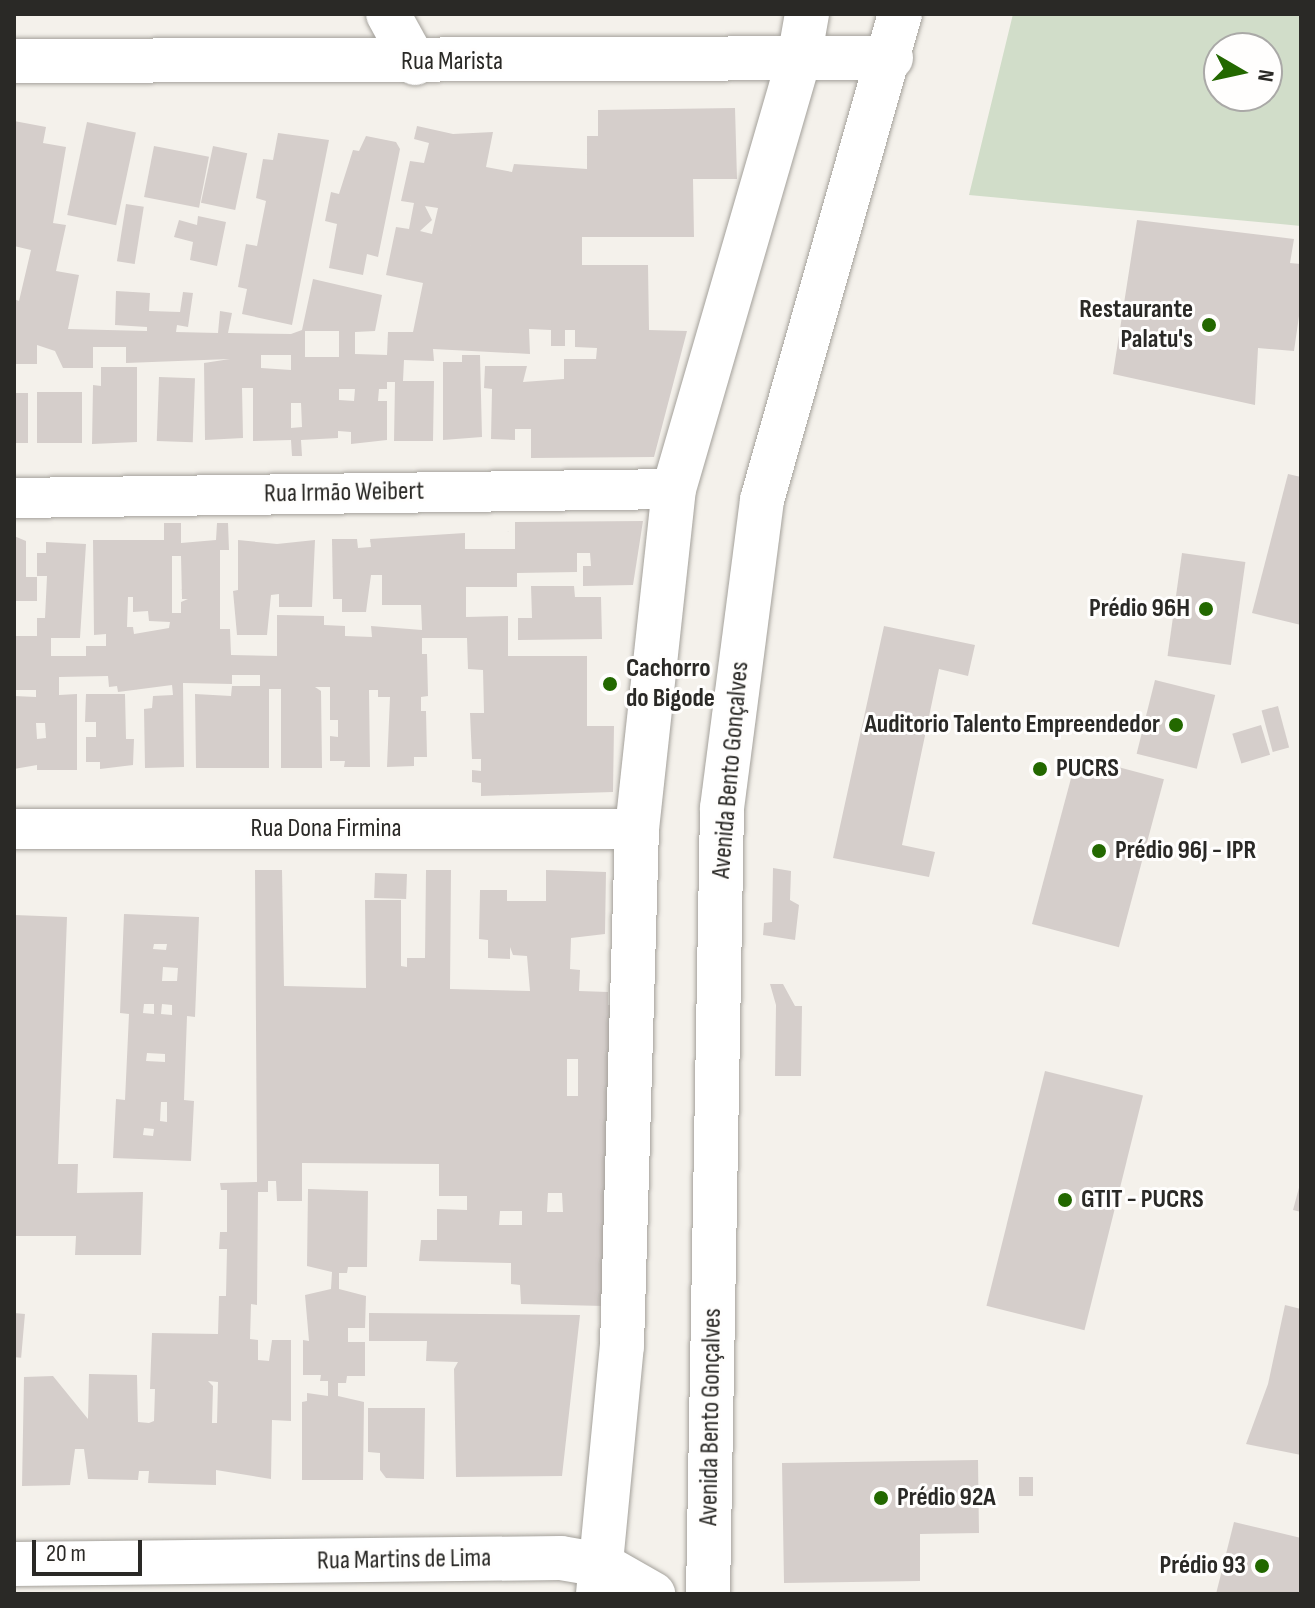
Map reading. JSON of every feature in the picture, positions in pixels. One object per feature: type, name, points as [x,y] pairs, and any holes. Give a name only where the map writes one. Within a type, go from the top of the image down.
[{"type":"main road","points":[[388,14],[415,63]]},
{"type":"main road","points":[[600,1580],[622,1346],[637,829],[674,489],[799,59],[807,14]]},
{"type":"main road","name":"Avenida Bento Gonçalves","points":[[708,1594],[722,808],[762,500],[891,58],[900,14]]},
{"type":"main road","name":"Rua Marista","points":[[14,61],[415,63],[891,58]]},
{"type":"main road","name":"Rua Martins de Lima","points":[[14,1564],[561,1558],[600,1580],[653,1594]]},
{"type":"street","name":"Rua Irmão Weibert","points":[[14,498],[674,489]]},
{"type":"street","name":"Rua Dona Firmina","points":[[14,829],[637,829]]},
{"type":"green space","points":[[1013,14],[1301,14],[1301,226],[969,195]]},
{"type":"building","points":[[735,108],[737,179],[693,179],[694,237],[582,237],[582,265],[648,265],[649,330],[687,331],[654,457],[531,458],[531,429],[515,429],[515,440],[491,439],[492,389],[484,388],[485,366],[527,366],[523,382],[564,379],[564,359],[596,359],[597,348],[575,347],[575,330],[565,330],[565,346],[551,346],[551,330],[529,329],[530,354],[433,349],[434,361],[404,360],[403,381],[434,381],[433,441],[394,441],[395,382],[387,382],[387,389],[379,389],[378,401],[387,401],[387,440],[351,444],[351,432],[338,431],[338,438],[301,440],[302,456],[292,456],[291,440],[253,441],[253,388],[242,388],[243,438],[205,440],[204,363],[230,359],[126,363],[126,347],[93,347],[93,368],[63,368],[55,351],[37,345],[37,364],[14,364],[14,299],[19,301],[31,250],[14,246],[14,121],[46,127],[43,143],[66,147],[53,223],[66,225],[56,271],[79,275],[68,329],[147,331],[147,327],[115,325],[116,291],[150,293],[149,311],[180,312],[183,292],[193,293],[188,327],[177,325],[176,332],[218,333],[220,311],[232,313],[228,333],[291,334],[302,330],[313,279],[382,295],[375,331],[355,332],[355,354],[387,355],[388,332],[413,332],[423,283],[386,275],[396,227],[409,229],[414,203],[401,201],[410,161],[424,163],[429,143],[414,139],[417,126],[453,134],[493,132],[486,167],[512,172],[514,164],[587,169],[587,136],[598,136],[598,110]],"holes":[[[425,206],[438,208],[432,234],[420,231],[432,220]],[[305,331],[339,331],[339,357],[305,357]],[[261,355],[291,355],[291,370],[261,368]],[[339,389],[355,389],[354,401],[339,400]],[[291,403],[301,403],[302,427],[291,428]]]},
{"type":"building","points":[[87,122],[136,132],[116,225],[67,215]]},
{"type":"building","points":[[278,133],[329,140],[292,325],[242,314],[247,289],[238,287],[246,244],[257,246],[266,201],[256,198],[263,159],[273,160]]},
{"type":"building","points":[[366,136],[396,142],[400,149],[378,257],[367,254],[363,275],[329,268],[337,224],[325,221],[331,192],[339,194],[353,150],[359,151]]},
{"type":"building","points":[[154,146],[209,157],[199,208],[144,197]]},
{"type":"building","points":[[213,146],[247,153],[235,210],[201,203]]},
{"type":"building","points":[[126,204],[144,207],[135,264],[117,261]]},
{"type":"building","points":[[198,216],[226,222],[217,266],[190,260],[193,242],[174,237],[179,220],[197,225]]},
{"type":"building","name":"Restaurante Palatu's","points":[[1137,220],[1294,239],[1290,263],[1301,264],[1301,302],[1294,351],[1258,348],[1255,405],[1113,374]]},
{"type":"building","points":[[462,355],[480,355],[482,437],[443,440],[443,362],[462,362]]},
{"type":"building","points":[[101,367],[137,367],[137,442],[92,444],[93,385],[101,386]]},
{"type":"building","points":[[159,377],[195,378],[193,442],[157,441]]},
{"type":"building","points":[[37,392],[82,392],[82,443],[37,443]]},
{"type":"building","points":[[14,393],[28,393],[28,443],[14,443]]},
{"type":"building","points":[[1288,474],[1301,477],[1301,625],[1252,613]]},
{"type":"building","points":[[643,521],[633,585],[583,586],[583,566],[591,566],[590,553],[577,553],[577,572],[517,573],[517,587],[466,587],[466,617],[508,616],[508,656],[587,656],[587,726],[614,726],[613,792],[481,796],[481,783],[472,782],[472,770],[481,771],[481,759],[472,759],[470,713],[484,713],[483,670],[468,669],[467,638],[422,638],[422,654],[427,654],[428,696],[421,697],[421,711],[426,711],[427,757],[414,757],[414,766],[387,767],[390,697],[378,697],[378,690],[369,690],[370,767],[344,767],[345,761],[330,761],[330,736],[338,737],[338,720],[330,720],[330,687],[315,687],[321,691],[322,768],[281,768],[281,689],[269,689],[269,768],[196,768],[195,694],[231,696],[232,686],[260,686],[260,675],[232,675],[232,684],[183,683],[184,767],[145,768],[144,709],[152,708],[153,696],[173,695],[172,685],[118,692],[117,686],[109,687],[108,676],[59,677],[59,695],[77,694],[77,770],[37,770],[37,765],[14,769],[14,696],[36,697],[36,690],[14,690],[14,636],[37,636],[37,618],[45,618],[47,576],[37,576],[37,553],[46,553],[46,542],[86,544],[80,638],[51,638],[51,656],[86,656],[86,646],[106,646],[106,634],[94,635],[93,540],[164,540],[164,523],[181,523],[181,543],[216,540],[217,523],[228,523],[229,550],[220,550],[220,629],[230,629],[231,655],[277,656],[277,615],[324,616],[324,625],[345,626],[345,636],[372,637],[371,626],[422,630],[421,605],[382,605],[382,575],[371,575],[366,612],[342,612],[342,599],[333,599],[332,539],[357,539],[358,548],[371,547],[370,539],[465,533],[465,549],[515,549],[515,522]],"holes":[[[172,556],[181,556],[182,599],[188,599],[181,602],[181,613],[172,613]],[[128,597],[133,597],[133,612],[148,611],[149,621],[170,622],[169,628],[134,634],[133,627],[127,627]],[[36,723],[45,723],[46,738],[37,739]]]},
{"type":"building","points":[[14,536],[26,541],[26,577],[37,577],[37,601],[14,601]]},
{"type":"building","points":[[238,540],[277,544],[315,540],[312,607],[279,607],[279,594],[271,595],[267,635],[237,635],[233,591],[238,590]]},
{"type":"building","name":"Prédio 96H","points":[[1182,553],[1245,562],[1231,665],[1168,656]]},
{"type":"building","points":[[531,586],[574,586],[575,597],[601,597],[602,639],[518,640],[518,618],[532,618]]},
{"type":"building","points":[[884,626],[975,645],[968,676],[939,669],[902,845],[935,852],[929,877],[833,858]]},
{"type":"building","name":"Auditorio Talento Empreendedor","points":[[1155,680],[1215,695],[1197,769],[1137,754]]},
{"type":"building","points":[[86,694],[125,694],[126,739],[134,739],[133,765],[100,769],[100,762],[86,762],[86,737],[96,737],[96,722],[85,722]]},
{"type":"building","points":[[1278,706],[1289,748],[1273,752],[1262,710]]},
{"type":"building","points":[[1261,725],[1270,755],[1241,763],[1232,734]]},
{"type":"building","name":"Prédio 96J - IPR","points":[[1077,756],[1164,779],[1119,947],[1032,924]]},
{"type":"building","points":[[773,868],[791,871],[790,900],[799,905],[795,940],[763,935],[764,923],[772,922]]},
{"type":"building","points":[[255,870],[282,870],[284,986],[366,988],[365,900],[401,900],[401,966],[407,967],[407,958],[425,958],[426,870],[451,870],[450,989],[530,991],[527,956],[513,955],[510,947],[510,959],[488,958],[488,940],[479,939],[480,890],[507,890],[507,901],[546,901],[546,870],[606,872],[605,934],[571,938],[570,969],[580,970],[579,991],[608,992],[608,1005],[616,1005],[604,1306],[521,1304],[520,1285],[511,1284],[511,1263],[419,1261],[421,1240],[437,1240],[437,1209],[467,1210],[467,1196],[439,1196],[439,1164],[302,1163],[302,1201],[277,1201],[276,1181],[268,1181],[268,1192],[258,1192],[257,1305],[251,1304],[250,1339],[258,1340],[258,1360],[269,1361],[272,1340],[291,1340],[291,1421],[272,1420],[271,1479],[216,1470],[216,1485],[148,1483],[149,1471],[139,1471],[138,1480],[88,1479],[84,1449],[75,1449],[70,1485],[22,1486],[24,1377],[53,1376],[88,1419],[89,1374],[137,1375],[138,1422],[154,1421],[155,1389],[150,1389],[152,1333],[218,1334],[219,1296],[226,1296],[227,1249],[219,1249],[220,1232],[227,1232],[227,1190],[221,1190],[220,1183],[257,1182]],"holes":[[[567,1059],[578,1059],[578,1096],[567,1096]],[[548,1193],[562,1193],[563,1212],[547,1212]],[[500,1211],[522,1211],[522,1225],[499,1225]],[[208,1381],[218,1382],[217,1423],[212,1423],[213,1386]]]},
{"type":"building","points":[[375,873],[407,874],[406,899],[374,898]]},
{"type":"building","points":[[124,914],[199,917],[195,1017],[187,1016],[184,1100],[194,1101],[191,1161],[113,1158],[116,1099],[125,1100],[129,1014],[120,1013]],"holes":[[[154,944],[167,944],[166,950],[153,949]],[[163,967],[178,968],[177,981],[162,981]],[[144,1004],[154,1004],[154,1014],[143,1013]],[[162,1004],[172,1005],[172,1015],[161,1014]],[[147,1053],[165,1054],[165,1062],[146,1061]],[[161,1102],[167,1102],[167,1122],[160,1121]],[[144,1128],[154,1129],[153,1136],[143,1135]]]},
{"type":"building","points":[[14,915],[67,917],[58,1164],[78,1164],[77,1193],[143,1192],[141,1255],[75,1255],[76,1236],[15,1236]]},
{"type":"building","points":[[770,984],[783,984],[795,1006],[802,1006],[801,1076],[775,1076],[776,1005]]},
{"type":"building","name":"GTIT - PUCRS","points":[[1045,1071],[1143,1095],[1084,1330],[986,1306]]},
{"type":"building","points":[[1301,1184],[1301,1212],[1293,1210]]},
{"type":"building","points":[[308,1189],[368,1191],[367,1267],[348,1267],[347,1273],[339,1273],[339,1289],[366,1296],[365,1328],[348,1328],[348,1342],[365,1342],[365,1376],[347,1376],[346,1383],[338,1383],[338,1396],[364,1402],[363,1480],[302,1480],[302,1402],[307,1401],[307,1393],[328,1396],[328,1381],[320,1381],[321,1375],[303,1375],[303,1340],[309,1341],[305,1295],[331,1289],[332,1272],[307,1266]]},
{"type":"building","points":[[1285,1305],[1301,1309],[1301,1455],[1246,1444],[1268,1384]]},
{"type":"building","points":[[14,1313],[25,1314],[21,1358],[14,1357]]},
{"type":"building","points":[[369,1313],[580,1315],[562,1476],[456,1477],[454,1369],[458,1362],[426,1361],[427,1341],[369,1341]]},
{"type":"building","points":[[368,1408],[425,1408],[424,1479],[386,1478],[380,1470],[380,1453],[368,1452]]},
{"type":"building","name":"Prédio 92A","points":[[978,1460],[979,1533],[920,1534],[920,1581],[784,1583],[782,1463]]},
{"type":"building","points":[[1019,1477],[1033,1477],[1033,1496],[1019,1496]]},
{"type":"building","name":"Prédio 93","points":[[1234,1522],[1301,1538],[1301,1594],[1216,1594]]},
{"type":"place","name":"Restaurante Palatu's","points":[[1209,325]]},
{"type":"place","name":"Prédio 96H","points":[[1206,609]]},
{"type":"place","name":"Cachorro do Bigode","points":[[610,684]]},
{"type":"place","name":"Auditorio Talento Empreendedor","points":[[1176,725]]},
{"type":"place","name":"PUCRS","points":[[1040,769]]},
{"type":"place","name":"Prédio 96J - IPR","points":[[1099,851]]},
{"type":"place","name":"GTIT - PUCRS","points":[[1065,1200]]},
{"type":"place","name":"Prédio 92A","points":[[881,1498]]},
{"type":"place","name":"Prédio 93","points":[[1262,1566]]}]
